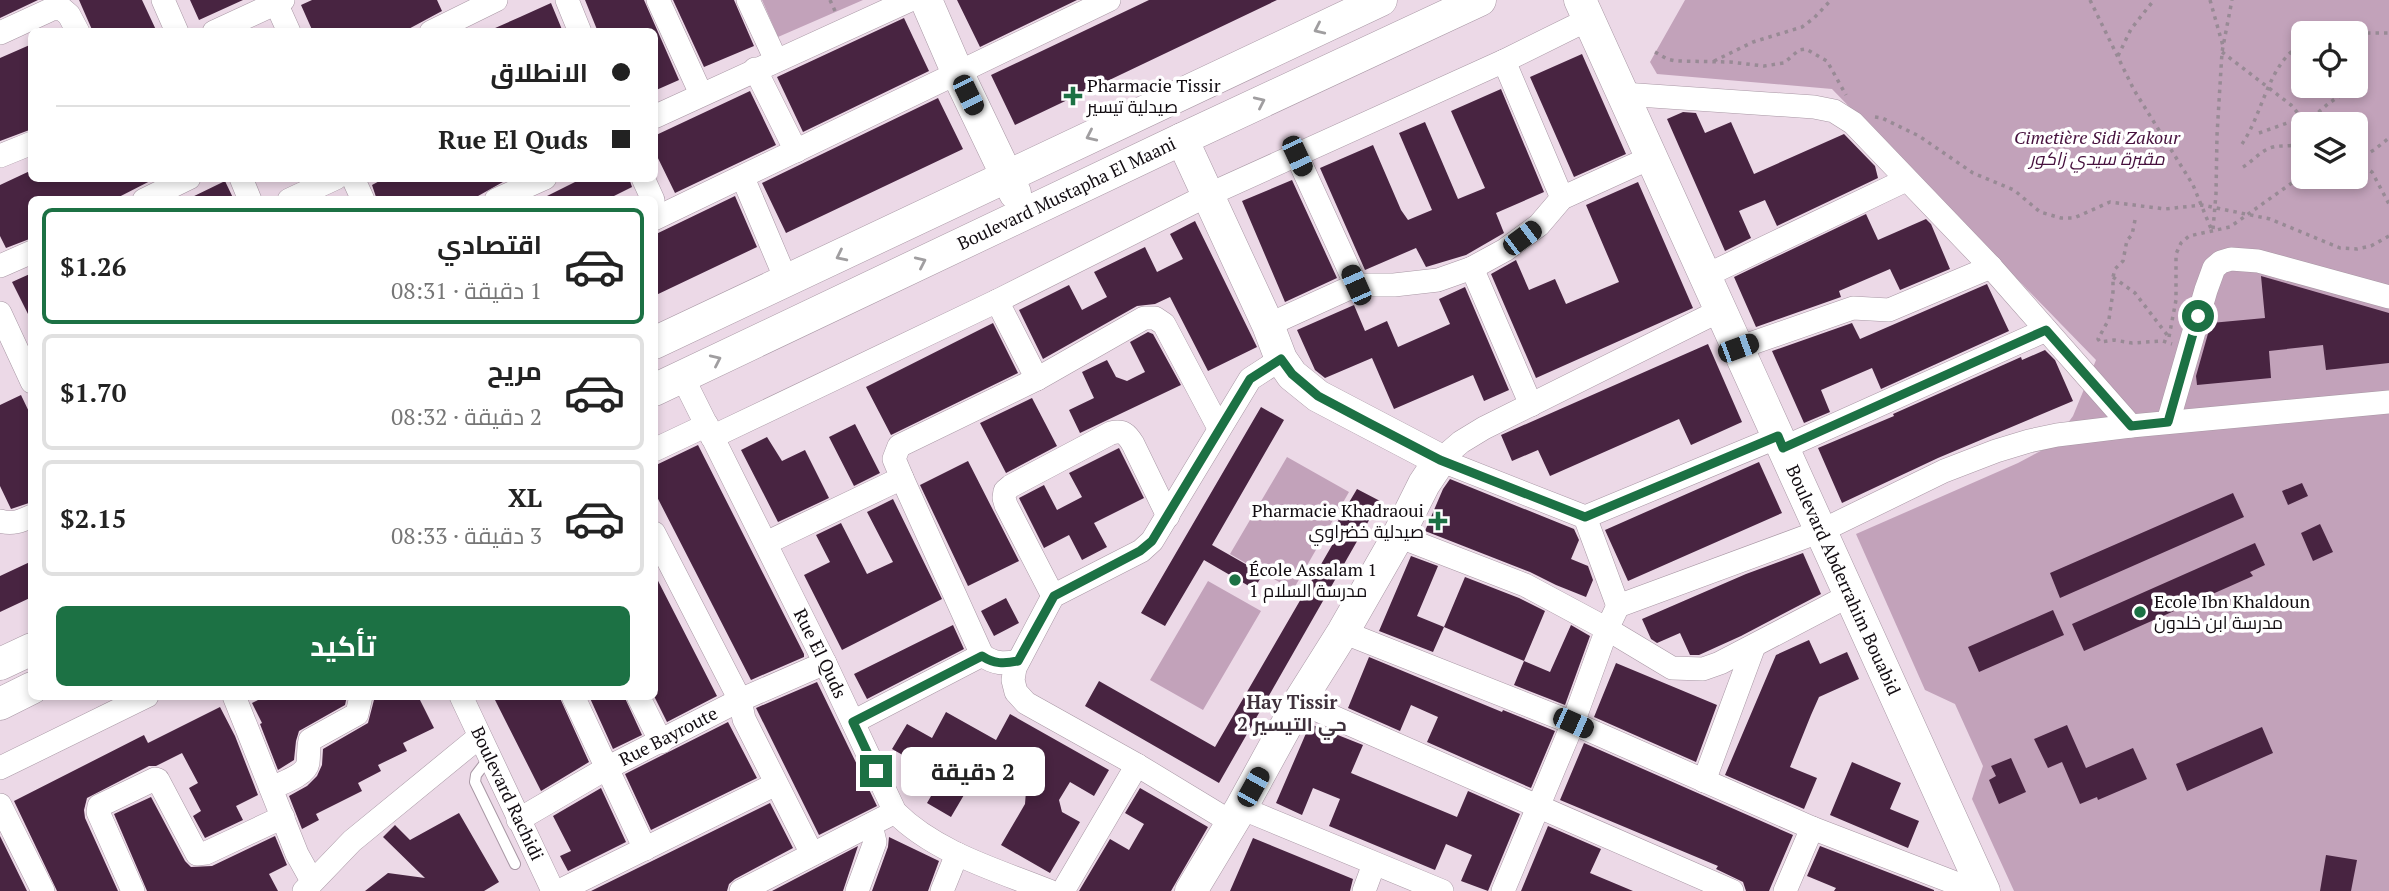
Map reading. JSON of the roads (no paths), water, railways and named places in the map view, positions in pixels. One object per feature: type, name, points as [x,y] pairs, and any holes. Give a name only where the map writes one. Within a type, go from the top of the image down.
[{"type":"street","points":[[163,0],[175,28]]},
{"type":"street","points":[[439,28],[496,0]]},
{"type":"street","points":[[567,0],[578,28]]},
{"type":"street","points":[[658,0],[701,94]]},
{"type":"street","points":[[748,0],[765,65],[796,151]]},
{"type":"street","points":[[658,115],[910,0]]},
{"type":"street","points":[[926,0],[958,74],[1025,213]]},
{"type":"street","points":[[658,209],[743,178],[1109,0]]},
{"type":"street","points":[[658,341],[1381,0]]},
{"type":"street","name":"Boulevard Mustapha El Maani","points":[[668,383],[1480,0]]},
{"type":"street","points":[[223,28],[280,2],[288,28]]},
{"type":"street","points":[[0,33],[52,9],[61,8],[69,15],[76,28]]},
{"type":"street","points":[[658,449],[710,431],[997,300],[1208,195],[1504,61],[1585,9]]},
{"type":"street","name":"Boulevard Abderrahim Bouabid","points":[[1585,9],[1984,891]]},
{"type":"street","points":[[1504,61],[1562,198]]},
{"type":"street","points":[[1623,94],[1814,107],[1834,111],[1853,123],[1991,267],[2131,426]]},
{"type":"street","points":[[1181,139],[1268,325],[1281,359],[1292,374],[1318,396],[1440,460],[1585,517],[1781,442],[2046,330]]},
{"type":"street","points":[[0,156],[28,145]]},
{"type":"street","points":[[1297,156],[1356,285]]},
{"type":"street","points":[[1268,325],[1356,285],[1394,285],[1438,280],[1472,268],[1505,250],[1539,225],[1562,198],[1652,157]]},
{"type":"street","points":[[743,178],[787,282]]},
{"type":"street","points":[[1705,275],[1906,180]]},
{"type":"street","points":[[152,196],[181,182]]},
{"type":"street","points":[[298,196],[327,182]]},
{"type":"street","points":[[508,196],[542,184]]},
{"type":"street","points":[[0,266],[28,254]]},
{"type":"street","points":[[2168,422],[2206,290],[2214,268],[2221,262],[2231,259],[2258,261],[2389,297]]},
{"type":"street","points":[[1738,348],[1853,308],[1880,311],[1900,307],[1991,267]]},
{"type":"street","points":[[1472,268],[1531,405]]},
{"type":"street","points":[[997,300],[1037,379]]},
{"type":"street","points":[[1191,891],[1440,460],[1472,435],[1721,310]]},
{"type":"street","points":[[0,313],[28,374]]},
{"type":"street","points":[[1018,661],[1006,664],[991,662],[982,656],[894,459],[899,446],[1037,379],[1144,318],[1155,318],[1164,324],[1219,428]]},
{"type":"street","points":[[1281,359],[1250,379],[1152,541],[1140,551],[1054,596],[1018,661],[1013,680],[1016,692],[1026,704],[1236,815],[1442,891]]},
{"type":"street","name":"Rue El Quds","points":[[668,383],[710,431],[825,663],[895,812],[908,825],[957,854],[1049,891]]},
{"type":"street","points":[[1503,891],[1618,606],[1821,531],[1944,471],[1996,451],[2057,435],[2389,402]]},
{"type":"street","points":[[1054,596],[1006,505],[1005,491],[1011,486],[1119,431],[1128,435],[1168,516]]},
{"type":"street","points":[[766,543],[902,478]]},
{"type":"street","points":[[1585,517],[1618,606]]},
{"type":"street","points":[[0,521],[18,522],[28,518]]},
{"type":"street","points":[[1398,536],[1525,585],[1672,668],[1686,670],[1703,669],[1720,663],[1850,595]]},
{"type":"street","points":[[658,541],[740,701],[744,719],[813,854]]},
{"type":"street","points":[[1343,632],[1573,723],[1812,828],[1976,891]]},
{"type":"street","points":[[1704,780],[1754,646]]},
{"type":"street","points":[[0,664],[28,651]]},
{"type":"street","points":[[853,722],[982,656]]},
{"type":"street","name":"Rue Bayroute","points":[[518,820],[607,768],[740,701],[825,663]]},
{"type":"street","points":[[0,704],[28,690]]},
{"type":"street","points":[[0,768],[139,700]]},
{"type":"street","points":[[236,700],[298,854],[308,886],[352,841],[479,737]]},
{"type":"street","points":[[271,788],[304,771],[308,765],[307,751],[310,740],[357,714],[360,700]]},
{"type":"street","name":"Boulevard Rachidi","points":[[463,700],[553,891]]},
{"type":"street","points":[[575,700],[645,849]]},
{"type":"street","points":[[640,700],[661,742]]},
{"type":"street","points":[[1299,702],[1732,891]]},
{"type":"street","points":[[1063,891],[1137,765]]},
{"type":"street","points":[[133,891],[98,812],[99,806],[158,779],[197,854],[206,853],[283,817]]},
{"type":"street","points":[[559,891],[776,784]]},
{"type":"street","points":[[0,805],[43,891]]},
{"type":"street","points":[[741,891],[895,812]]},
{"type":"street","points":[[857,891],[875,842],[871,825]]},
{"type":"street","points":[[1785,891],[1812,828]]},
{"type":"street","points":[[942,891],[957,854]]},
{"type":"street","points":[[1364,891],[1374,864]]},
{"type":"lane","points":[[489,758],[475,775],[475,782],[515,864]]},
{"type":"place","name":"Pharmacie Tissir صيدلية تيسير","points":[[1073,96]]},
{"type":"place","name":"Pharmacie Khadraoui صيدلية خضراوي","points":[[1438,521]]},
{"type":"place","name":"École Assalam 1 مدرسة السلام 1","points":[[1235,580]]},
{"type":"place","name":"Ecole Ibn Khaldoun مدرسة ابن خلدون","points":[[2140,612]]},
{"type":"district","name":"Hay Tissir 2 حي التيسير","points":[[1292,713]]},
{"type":"park label","name":"Cimetière Sidi Zakour مقبرة سيدي زاكور","points":[[2097,148]]}]
